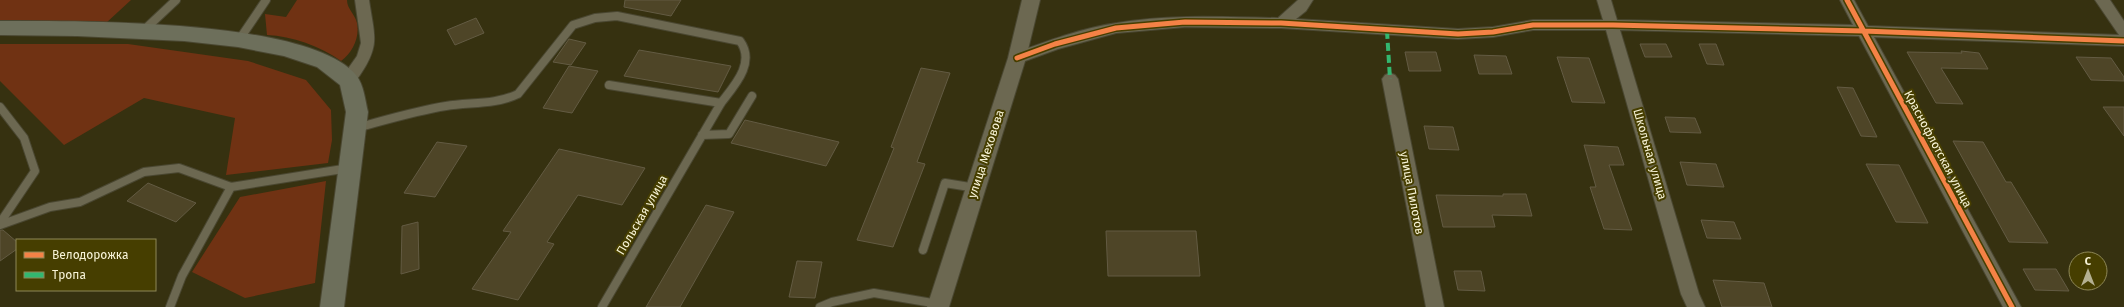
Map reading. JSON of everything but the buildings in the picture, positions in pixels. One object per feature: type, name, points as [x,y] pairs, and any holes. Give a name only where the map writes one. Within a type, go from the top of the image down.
[{"type":"main road","points":[[0,28],[143,30],[239,40],[298,51],[334,69],[348,80],[355,96],[357,112],[356,128],[333,305]]},
{"type":"street","points":[[348,80],[364,57],[368,43],[362,0]]},
{"type":"street","name":"улица Меховова","points":[[938,305],[1017,58],[1031,0]]},
{"type":"street","points":[[1281,23],[1301,7],[1306,0]]},
{"type":"street","name":"Школьная улица","points":[[1604,0],[1613,25],[1690,294],[1696,307]]},
{"type":"street","name":"Краснофлотская улица","points":[[1847,0],[2012,307]]},
{"type":"street","points":[[2102,0],[2124,32]]},
{"type":"street","points":[[1017,58],[1055,44],[1116,28],[1185,22],[1281,23],[1458,34],[1493,32],[1533,25],[1613,25],[1863,31],[2124,41]]},
{"type":"street","name":"улица Пилотов","points":[[1390,79],[1435,307]]},
{"type":"lane","points":[[143,30],[176,0]]},
{"type":"lane","points":[[239,40],[266,0]]},
{"type":"lane","name":"Польская улица","points":[[356,128],[458,104],[497,103],[508,100],[518,94],[573,25],[586,19],[601,15],[617,16],[740,41],[746,46],[747,54],[744,67],[734,86],[721,102],[602,307]]},
{"type":"lane","points":[[609,85],[721,102]]},
{"type":"lane","points":[[702,135],[729,134],[752,96]]},
{"type":"lane","points":[[0,107],[24,138],[35,171],[0,224]]},
{"type":"lane","points":[[0,224],[50,207],[80,202],[144,172],[179,168],[231,187],[350,168]]},
{"type":"lane","points":[[923,250],[946,183],[976,188]]},
{"type":"lane","points":[[170,307],[182,276],[231,187]]},
{"type":"lane","points":[[820,307],[832,302],[874,293],[938,305]]},
{"type":"shaded area","points":[[0,0],[131,0],[106,23],[0,21]]},
{"type":"shaded area","points":[[297,0],[347,0],[348,6],[355,17],[358,29],[354,45],[345,58],[341,61],[315,46],[286,37],[267,35],[265,14],[286,17]]},
{"type":"shaded area","points":[[0,44],[128,44],[248,61],[306,80],[331,110],[332,140],[328,163],[226,175],[235,118],[144,98],[64,145],[0,81]]},
{"type":"shaded area","points":[[326,181],[315,283],[245,298],[192,272],[240,197]]},
{"type":"marked path","points":[[1387,31],[1390,79]]},
{"type":"cycle path","points":[[1847,0],[2012,307]]},
{"type":"cycle path","points":[[1017,58],[1055,44],[1116,28],[1185,22],[1281,23],[1458,34],[1493,32],[1533,25],[1613,25],[1863,31],[2124,41]]}]
